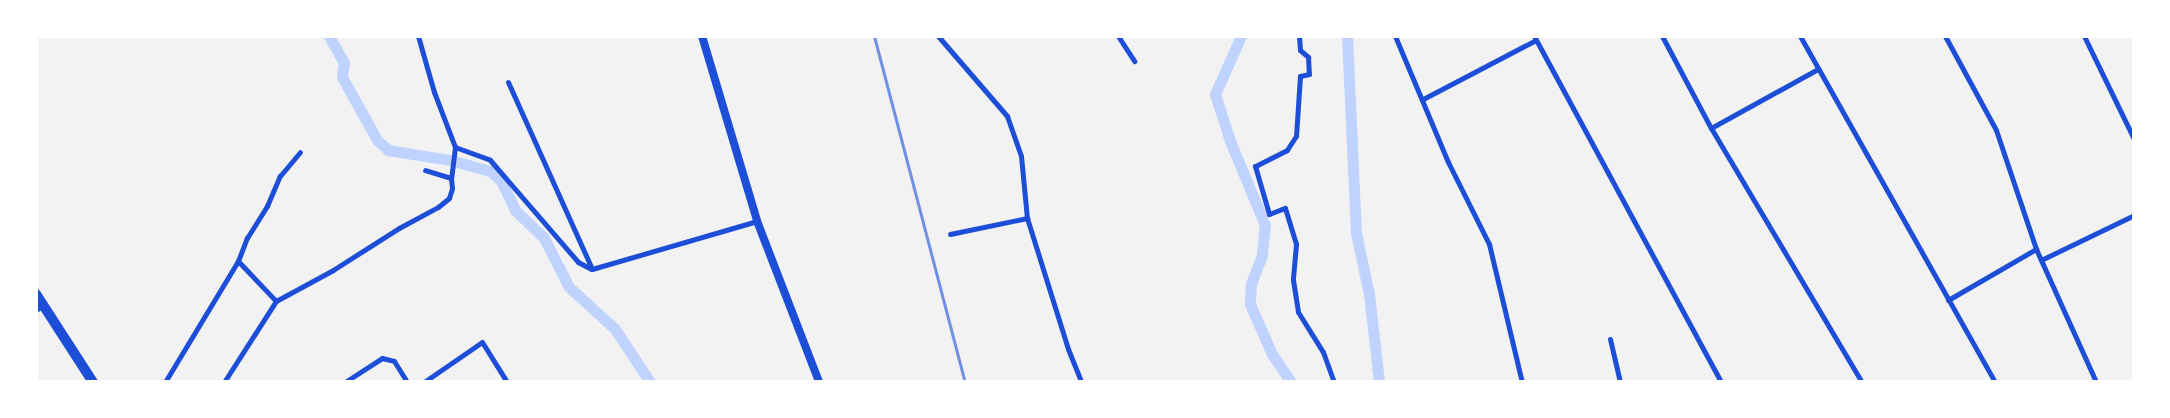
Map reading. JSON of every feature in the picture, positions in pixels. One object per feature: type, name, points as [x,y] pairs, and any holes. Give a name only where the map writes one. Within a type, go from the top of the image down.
[{"type":"main road","points":[[36,294],[40,307],[93,382]]},
{"type":"street","points":[[224,382],[276,301],[438,207],[449,198],[452,188],[455,147],[434,92],[418,36]]},
{"type":"street","points":[[702,36],[757,221],[819,382]]},
{"type":"street","points":[[938,36],[1007,116],[1021,156],[1027,218],[1068,349],[1081,382]]},
{"type":"street","points":[[1118,36],[1134,61]]},
{"type":"street","points":[[1299,36],[1300,50],[1308,57],[1309,74],[1300,76],[1296,136],[1287,150],[1255,166],[1269,214],[1285,208],[1296,244],[1293,280],[1298,312],[1323,352],[1334,382]]},
{"type":"street","points":[[1396,36],[1448,162],[1489,244],[1522,382]]},
{"type":"street","points":[[1662,36],[1711,128],[1862,382]]},
{"type":"street","points":[[1800,36],[1995,382]]},
{"type":"street","points":[[1945,36],[1996,130],[2036,249],[2096,382]]},
{"type":"street","points":[[2084,36],[2134,139]]},
{"type":"street","points":[[1423,99],[1535,38],[1721,382]]},
{"type":"street","points":[[1711,128],[1818,69]]},
{"type":"street","points":[[508,82],[592,269]]},
{"type":"street","points":[[455,147],[490,160],[578,262],[592,269],[757,221]]},
{"type":"street","points":[[165,382],[238,261],[247,238],[267,206],[280,176],[300,152]]},
{"type":"street","points":[[425,170],[452,178]]},
{"type":"street","points":[[2041,260],[2134,215]]},
{"type":"street","points":[[950,234],[1027,218]]},
{"type":"street","points":[[1948,300],[2036,249]]},
{"type":"street","points":[[238,261],[276,301]]},
{"type":"street","points":[[1610,339],[1620,382]]},
{"type":"street","points":[[424,382],[482,342],[507,382]]},
{"type":"street","points":[[344,382],[382,358],[394,360],[407,382]]},
{"type":"waterway","points":[[329,36],[344,63],[342,77],[377,140],[388,150],[450,160],[490,171],[501,181],[515,210],[544,238],[569,287],[615,329],[650,382]]},
{"type":"waterway","points":[[1241,36],[1215,94],[1230,141],[1265,225],[1262,255],[1251,283],[1250,304],[1272,354],[1291,382]]},
{"type":"waterway","points":[[1347,36],[1356,233],[1369,294],[1379,382]]},
{"type":"railway","points":[[874,36],[965,382]]}]
